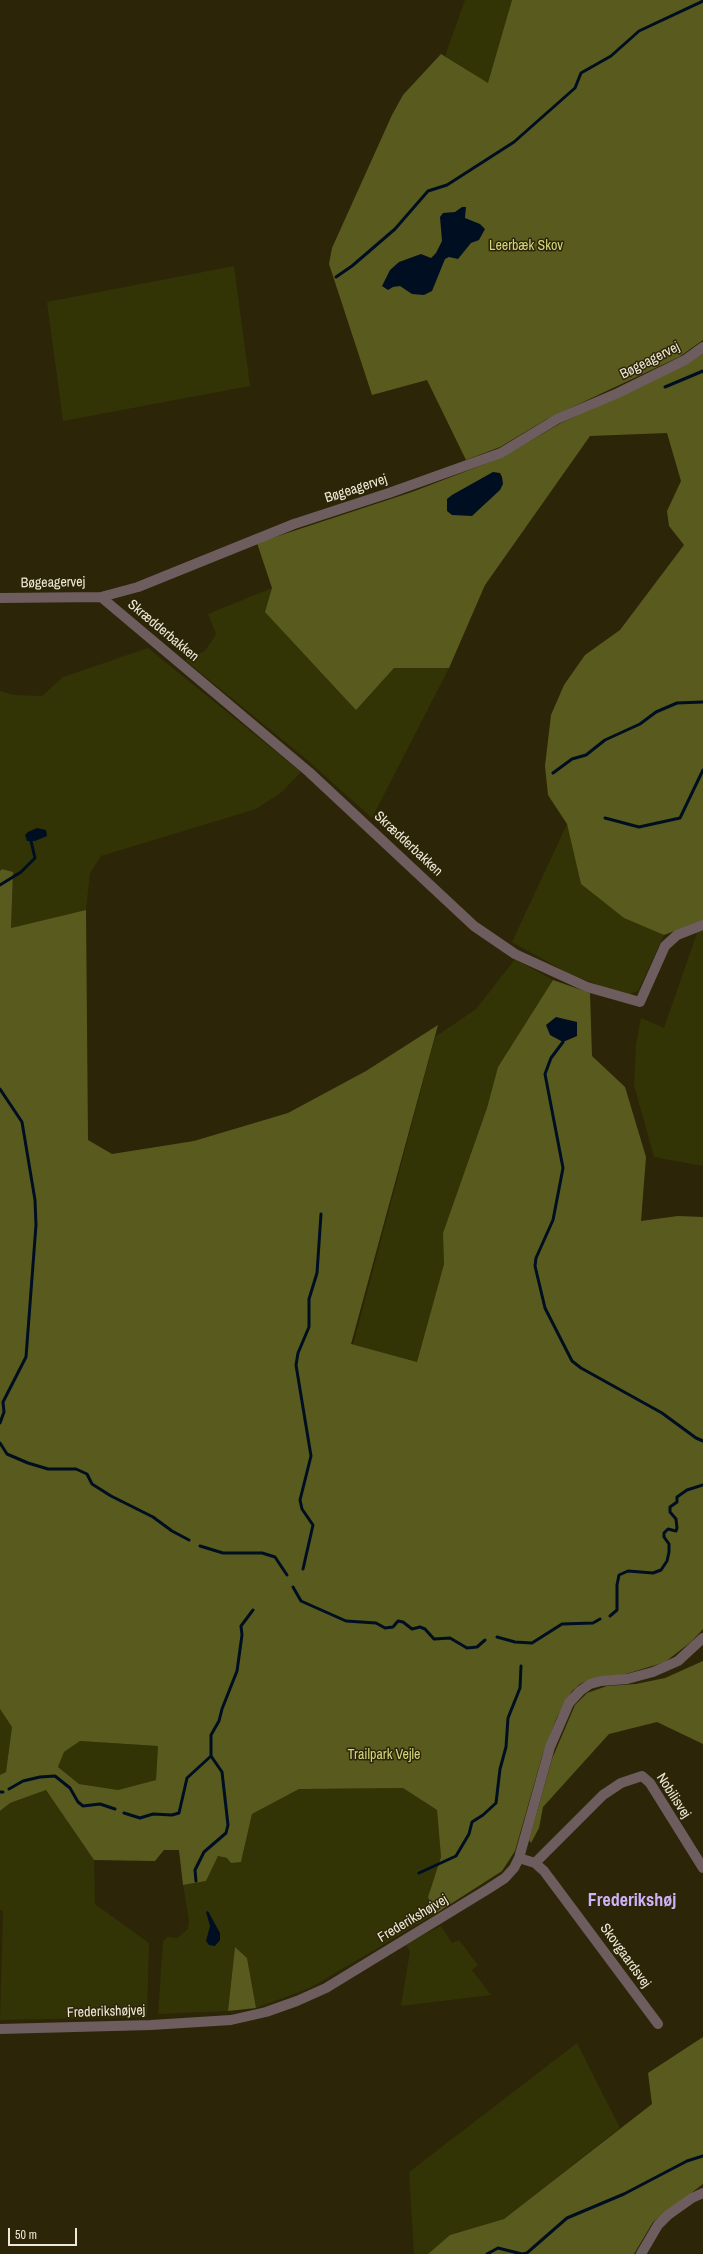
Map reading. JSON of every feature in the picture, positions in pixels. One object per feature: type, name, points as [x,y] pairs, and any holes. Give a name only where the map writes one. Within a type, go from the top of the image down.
[{"type":"street","name":"Bøgeagervej","points":[[0,598],[101,597],[138,587],[294,524],[389,493],[501,453],[557,419],[618,393],[685,360],[703,347]]},
{"type":"street","name":"Skrædderbakken","points":[[101,597],[309,772],[474,926],[515,954],[587,987],[640,1002],[665,946],[677,934],[703,925]]},
{"type":"street","name":"Frederikshøjvej","points":[[0,2029],[197,2023],[231,2020],[266,2012],[298,2001],[326,1988],[488,1889],[504,1878],[514,1868],[519,1858],[550,1746],[569,1703],[580,1691],[590,1684],[627,1679],[652,1672],[678,1661],[703,1638]]},
{"type":"street","name":"Nobilisvej","points":[[535,1863],[603,1795],[621,1783],[644,1776],[650,1783],[703,1868]]},
{"type":"street","name":"Skovgaardsvej","points":[[519,1858],[535,1863],[544,1871],[658,2024]]},
{"type":"street","points":[[641,2254],[658,2226],[668,2215],[692,2198],[703,2194]]},
{"type":"shaded area","points":[[465,0],[512,0],[488,84],[445,56]]},
{"type":"shaded area","points":[[234,266],[250,386],[63,421],[47,302]]},
{"type":"shaded area","points":[[272,588],[355,709],[394,668],[449,668],[372,818],[306,759],[185,660],[205,651],[216,634],[208,614]]},
{"type":"shaded area","points":[[148,648],[301,772],[282,792],[256,809],[101,856],[90,873],[86,910],[11,928],[13,872],[2,869],[0,871],[0,691],[14,695],[42,696],[63,677]]},
{"type":"shaded area","points":[[567,824],[581,884],[624,918],[664,935],[638,991],[627,995],[605,988],[568,973],[512,942]]},
{"type":"shaded area","points":[[703,929],[703,1166],[654,1157],[634,1085],[636,1044],[641,1018],[664,1028],[698,930]]},
{"type":"shaded area","points":[[515,959],[553,980],[498,1067],[487,1108],[443,1233],[444,1264],[417,1362],[353,1345],[435,1037],[476,1009]]},
{"type":"shaded area","points":[[0,1709],[12,1727],[6,1772],[0,1775]]},
{"type":"shaded area","points":[[80,1741],[158,1746],[156,1780],[118,1790],[79,1784],[58,1767],[64,1752]]},
{"type":"shaded area","points":[[403,1788],[437,1810],[441,1857],[428,1897],[435,1914],[310,1988],[256,2008],[247,1958],[235,1947],[228,2011],[158,2014],[163,1942],[167,1937],[177,1938],[188,1929],[189,1920],[183,1885],[206,1881],[218,1856],[241,1862],[252,1814],[299,1789]]},
{"type":"shaded area","points":[[46,1790],[94,1860],[95,1904],[149,1943],[147,2017],[0,2020],[3,1911],[0,1910],[0,1811],[10,1803]]},
{"type":"shaded area","points":[[441,1926],[452,1943],[459,1940],[478,1965],[472,1970],[491,1995],[401,2006],[410,1951],[405,1944]]},
{"type":"shaded area","points":[[577,2043],[620,2128],[504,2219],[450,2235],[428,2254],[414,2254],[409,2172]]},
{"type":"green space","name":"Leerbæk Skov","points":[[512,0],[703,0],[703,340],[679,357],[547,419],[500,447],[466,460],[427,380],[372,395],[329,264],[332,248],[392,115],[403,95],[441,54],[488,83]]},
{"type":"green space","points":[[703,353],[703,920],[664,935],[624,918],[581,884],[567,824],[548,795],[545,766],[551,715],[564,685],[585,655],[620,630],[684,545],[669,526],[667,511],[681,481],[667,433],[590,436],[485,585],[449,668],[394,668],[356,710],[265,612],[272,588],[257,543],[412,492],[503,457],[561,423],[652,381]]},
{"type":"green space","name":"Trailpark Vejle","points":[[2,869],[13,872],[11,928],[86,910],[88,1140],[112,1154],[194,1141],[288,1113],[366,1071],[438,1025],[351,1344],[417,1362],[444,1264],[443,1233],[487,1108],[498,1067],[553,980],[590,993],[592,1056],[625,1087],[646,1157],[641,1221],[678,1216],[703,1217],[703,1629],[691,1642],[665,1662],[616,1677],[588,1680],[580,1684],[572,1691],[557,1717],[543,1753],[515,1851],[502,1871],[435,1914],[428,1897],[441,1857],[437,1810],[403,1788],[299,1789],[252,1814],[241,1862],[231,1863],[227,1858],[218,1856],[206,1881],[183,1885],[179,1850],[164,1850],[155,1861],[94,1860],[46,1790],[10,1803],[0,1811],[0,1775],[6,1772],[12,1727],[0,1709],[0,871]],"holes":[[[80,1741],[158,1746],[156,1780],[118,1790],[79,1784],[58,1767],[64,1752]]]},
{"type":"green space","points":[[703,1661],[703,1744],[657,1722],[609,1734],[543,1807],[539,1828],[531,1843],[529,1840],[552,1759],[575,1705],[587,1693],[607,1686],[636,1684],[665,1678]]},
{"type":"green space","points":[[235,1947],[247,1958],[256,2008],[228,2011]]},
{"type":"green space","points":[[703,2037],[703,2184],[653,2222],[634,2254],[428,2254],[450,2235],[504,2219],[652,2104],[648,2073]]},
{"type":"water","points":[[462,207],[466,207],[465,218],[480,224],[485,229],[479,240],[471,243],[458,259],[449,257],[445,259],[432,291],[424,295],[412,294],[400,286],[393,287],[388,290],[382,286],[390,270],[399,262],[421,254],[431,258],[436,253],[442,241],[440,217],[443,213],[455,212]]},
{"type":"water","points":[[493,472],[500,473],[503,484],[500,490],[472,516],[452,515],[447,511],[447,499]]},
{"type":"water","points":[[37,828],[46,830],[47,836],[35,841],[27,841],[25,835]]},
{"type":"water","points":[[556,1017],[577,1022],[577,1036],[563,1042],[550,1035],[546,1025]]},
{"type":"water","points":[[208,1911],[220,1933],[220,1940],[215,1946],[209,1945],[206,1941],[210,1926],[206,1912]]},
{"type":"waterway","points":[[336,277],[352,266],[395,229],[428,191],[447,185],[514,142],[575,88],[581,73],[611,56],[639,31],[703,1]]},
{"type":"waterway","points":[[665,387],[703,371]]},
{"type":"waterway","points":[[553,773],[572,759],[586,755],[605,740],[640,724],[656,712],[677,703],[703,702]]},
{"type":"waterway","points":[[605,818],[639,827],[680,818],[703,770]]},
{"type":"waterway","points":[[0,885],[21,872],[35,858],[31,841]]},
{"type":"waterway","points":[[563,1042],[551,1058],[545,1074],[563,1168],[553,1220],[536,1258],[535,1266],[545,1308],[572,1361],[581,1368],[662,1413],[696,1438],[703,1441]]},
{"type":"waterway","points":[[0,1089],[22,1122],[35,1200],[36,1225],[26,1357],[3,1402],[4,1412],[0,1423]]},
{"type":"waterway","points":[[303,1569],[313,1525],[302,1509],[300,1500],[311,1456],[296,1365],[298,1353],[309,1327],[309,1299],[317,1273],[321,1214]]},
{"type":"waterway","points":[[0,1443],[7,1454],[28,1463],[48,1469],[76,1469],[87,1474],[92,1484],[111,1496],[153,1517],[172,1531],[189,1540]]},
{"type":"waterway","points":[[610,1616],[617,1610],[617,1585],[619,1575],[628,1571],[653,1573],[661,1570],[667,1561],[669,1552],[669,1544],[664,1537],[664,1533],[668,1529],[676,1531],[677,1528],[676,1519],[670,1512],[670,1507],[677,1502],[677,1497],[687,1490],[703,1485]]},
{"type":"waterway","points":[[200,1546],[223,1553],[262,1553],[275,1557],[287,1575]]},
{"type":"waterway","points":[[293,1587],[301,1601],[346,1621],[376,1623],[385,1628],[393,1627],[398,1621],[403,1622],[412,1629],[420,1627],[425,1629],[434,1639],[450,1638],[467,1648],[477,1647],[485,1640]]},
{"type":"waterway","points":[[124,1813],[140,1818],[153,1814],[172,1815],[179,1813],[187,1778],[211,1756],[211,1735],[219,1721],[222,1709],[237,1671],[242,1635],[241,1626],[253,1610]]},
{"type":"waterway","points":[[497,1637],[515,1642],[532,1643],[562,1624],[593,1623],[600,1619]]},
{"type":"waterway","points":[[419,1873],[456,1856],[469,1834],[472,1822],[483,1815],[496,1803],[500,1769],[506,1747],[508,1718],[520,1688],[521,1666]]},
{"type":"waterway","points":[[196,1881],[195,1870],[204,1852],[226,1833],[228,1825],[222,1772],[211,1756]]},
{"type":"waterway","points":[[9,1789],[23,1781],[40,1777],[55,1776],[70,1788],[78,1802],[83,1806],[100,1804],[115,1809]]},
{"type":"waterway","points":[[487,2254],[498,2248],[522,2254],[527,2253],[567,2218],[624,2194],[687,2161],[703,2156]]},
{"type":"district","name":"Frederikshøj","points":[[632,1901]]}]
